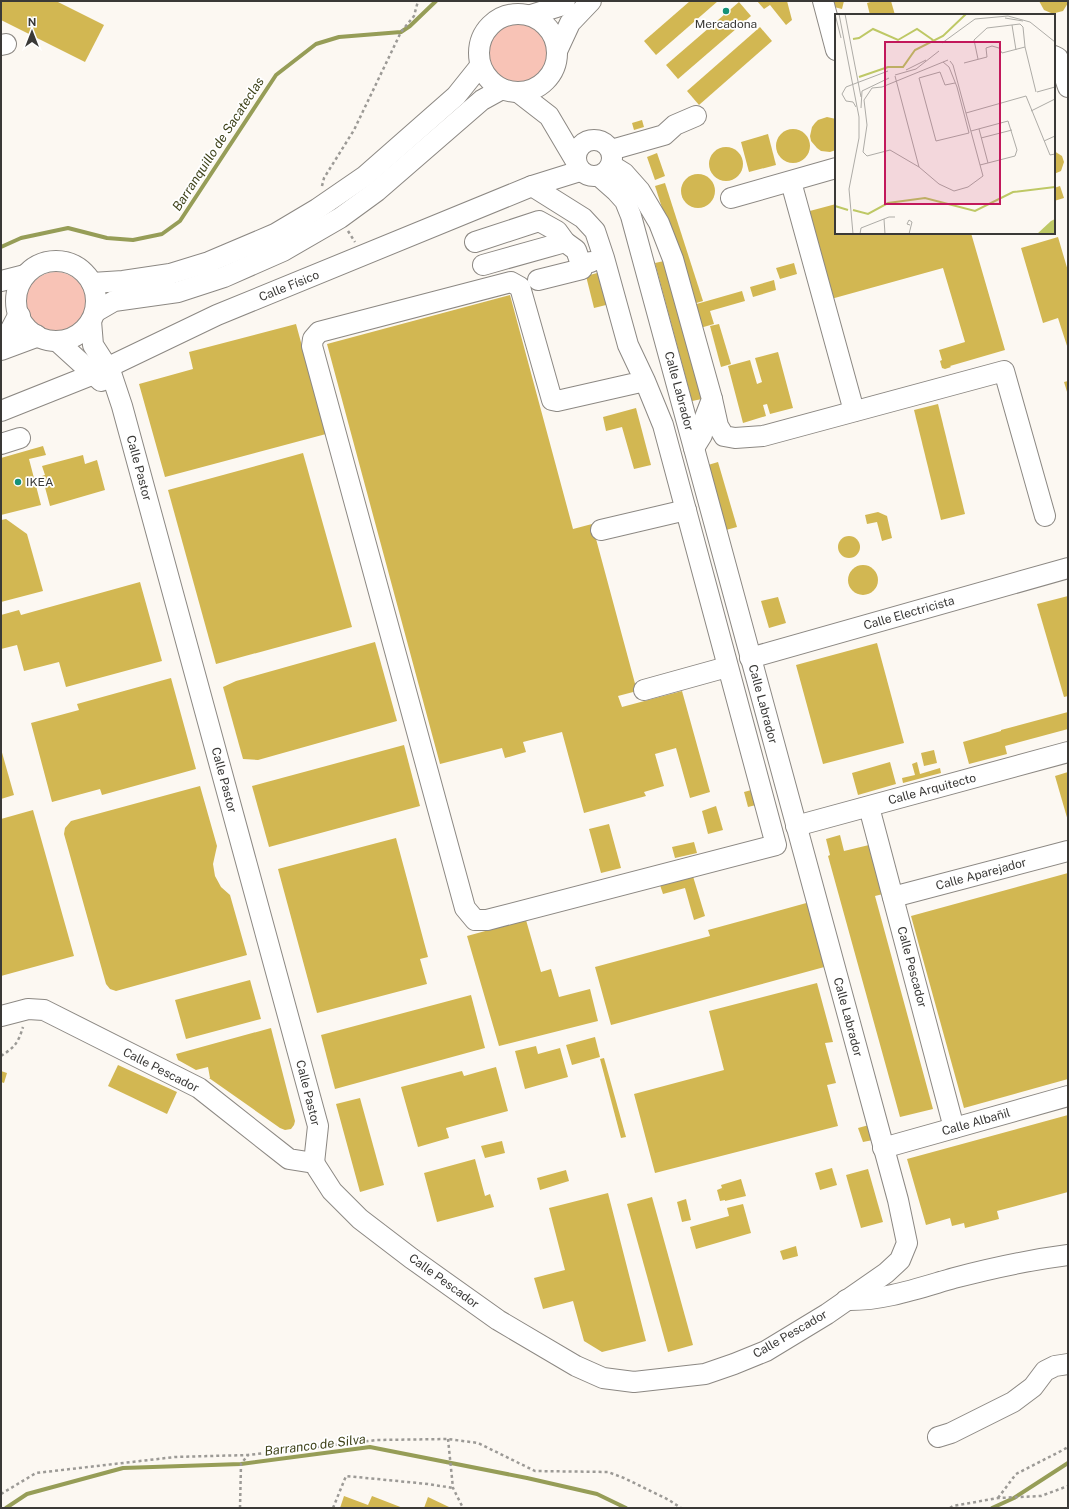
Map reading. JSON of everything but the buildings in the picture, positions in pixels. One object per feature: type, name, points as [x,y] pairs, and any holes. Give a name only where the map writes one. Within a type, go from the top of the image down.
[{"type":"highway","points":[[1,344],[10,333],[12,305]]},
{"type":"highway","points":[[1,349],[46,338]]},
{"type":"street","points":[[531,15],[560,6],[565,1]]},
{"type":"street","points":[[557,51],[570,23],[591,1]]},
{"type":"street","points":[[823,1],[835,46]]},
{"type":"street","points":[[553,123],[547,95],[556,62],[557,51],[554,35],[544,23],[531,15],[518,13],[506,15],[494,21],[485,30],[480,41],[478,54],[480,66],[489,80],[510,91],[553,123],[595,164],[624,173],[640,191],[659,223],[674,259],[718,426],[724,436],[735,438],[763,436],[1004,371],[1045,516]]},
{"type":"street","points":[[1055,56],[1058,58],[1068,87]]},
{"type":"street","points":[[92,283],[123,281],[170,274],[209,262],[275,234],[365,176],[456,96],[480,66]]},
{"type":"street","points":[[93,316],[114,301],[178,292],[224,277],[283,252],[340,218],[377,191],[482,100],[510,91],[534,89],[544,82],[552,73]]},
{"type":"street","name":"Calle Físico","points":[[1,411],[101,370],[217,315],[532,186],[595,164],[664,134],[675,125],[696,116]]},
{"type":"street","points":[[553,123],[588,140],[600,140],[605,143],[595,164]]},
{"type":"street","name":"Calle Labrador","points":[[595,164],[625,201],[631,216],[898,1200],[907,1243]]},
{"type":"street","points":[[731,198],[835,168]]},
{"type":"street","points":[[791,182],[854,412]]},
{"type":"street","points":[[532,186],[583,218],[595,231],[628,345],[645,381],[663,426],[776,844],[487,920],[475,920],[465,908],[462,901],[312,346],[312,339],[319,332],[511,282],[520,287],[552,400],[557,401],[645,381]]},
{"type":"street","points":[[475,242],[538,221],[557,231],[565,242],[576,250],[582,269],[538,280]]},
{"type":"street","points":[[483,265],[565,242]]},
{"type":"street","points":[[581,264],[604,258]]},
{"type":"street","points":[[61,261],[73,265],[84,272],[92,283],[96,302],[93,316],[85,329],[77,335],[67,339],[46,338],[26,328],[12,305],[20,283],[25,275],[35,266],[48,262],[61,261]]},
{"type":"street","points":[[1,281],[25,275]]},
{"type":"street","name":"Calle Pastor","points":[[93,316],[93,345],[101,370],[118,397],[318,1126],[314,1163]]},
{"type":"street","name":"Calle Pastor","points":[[46,338],[101,370]]},
{"type":"street","points":[[118,397],[138,353]]},
{"type":"street","points":[[694,448],[702,435],[704,420],[712,399]]},
{"type":"street","points":[[1,444],[20,438]]},
{"type":"street","points":[[601,530],[686,510]]},
{"type":"street","name":"Calle Electricista","points":[[750,658],[1068,568]]},
{"type":"street","points":[[644,690],[727,667]]},
{"type":"street","name":"Calle Arquitecto","points":[[796,826],[1068,752]]},
{"type":"street","name":"Calle Pescador","points":[[869,806],[954,1128]]},
{"type":"street","name":"Calle Aparejador","points":[[893,898],[1068,852]]},
{"type":"street","name":"Calle Pescador","points":[[1,1016],[28,1008],[44,1010],[199,1088],[289,1159],[314,1163],[332,1191],[360,1219],[411,1258],[498,1320],[576,1366],[603,1378],[634,1382],[705,1374],[766,1351],[827,1314],[890,1269],[900,1260],[907,1243]]},
{"type":"street","name":"Calle Albañil","points":[[883,1148],[1068,1096]]},
{"type":"street","points":[[846,1300],[862,1300],[889,1296],[999,1266],[1068,1255]]},
{"type":"street","points":[[938,1437],[951,1433],[1013,1402],[1033,1387],[1045,1371],[1055,1366],[1068,1364]]},
{"type":"path","points":[[317,208],[324,178],[354,130],[400,32],[414,16],[418,1]]},
{"type":"path","points":[[340,218],[356,245],[366,254]]},
{"type":"path","points":[[1,1056],[13,1049],[19,1040],[28,1008]]},
{"type":"path","points":[[448,1439],[453,1488],[463,1508]]},
{"type":"path","points":[[1,1494],[36,1473],[175,1457],[248,1454],[377,1440],[448,1439],[478,1442],[535,1471],[608,1472],[663,1497],[681,1508]]},
{"type":"path","points":[[998,1498],[1016,1474],[1068,1447]]},
{"type":"path","points":[[240,1508],[241,1464],[248,1454]]},
{"type":"path","points":[[333,1508],[346,1476],[453,1488]]},
{"type":"path","points":[[950,1508],[953,1506],[998,1498],[1041,1496],[1068,1486]]},
{"type":"shaded area","points":[[512,23],[524,23],[535,28],[543,36],[548,47],[546,65],[535,78],[524,83],[512,83],[501,78],[493,70],[488,59],[488,47],[493,36],[501,28]]},
{"type":"shaded area","points":[[50,272],[62,272],[73,277],[81,285],[86,296],[84,314],[73,327],[62,332],[50,332],[39,327],[31,319],[26,308],[26,296],[31,285],[39,277]]},
{"type":"waterway","name":"Barranquillo de Sacateclas","points":[[1,247],[21,238],[68,228],[107,238],[133,240],[162,234],[180,221],[276,75],[316,44],[339,37],[401,32],[410,26],[436,1]]},
{"type":"waterway","name":"Barranco de Silva","points":[[6,1508],[27,1494],[123,1468],[241,1464],[370,1447],[527,1478],[597,1494],[626,1508]]},
{"type":"waterway","name":"Barranco de Silva","points":[[992,1508],[1014,1498],[1068,1463]]},
{"type":"place","name":"Mercadona","points":[[726,11]]},
{"type":"place","name":"IKEA","points":[[18,482]]}]
